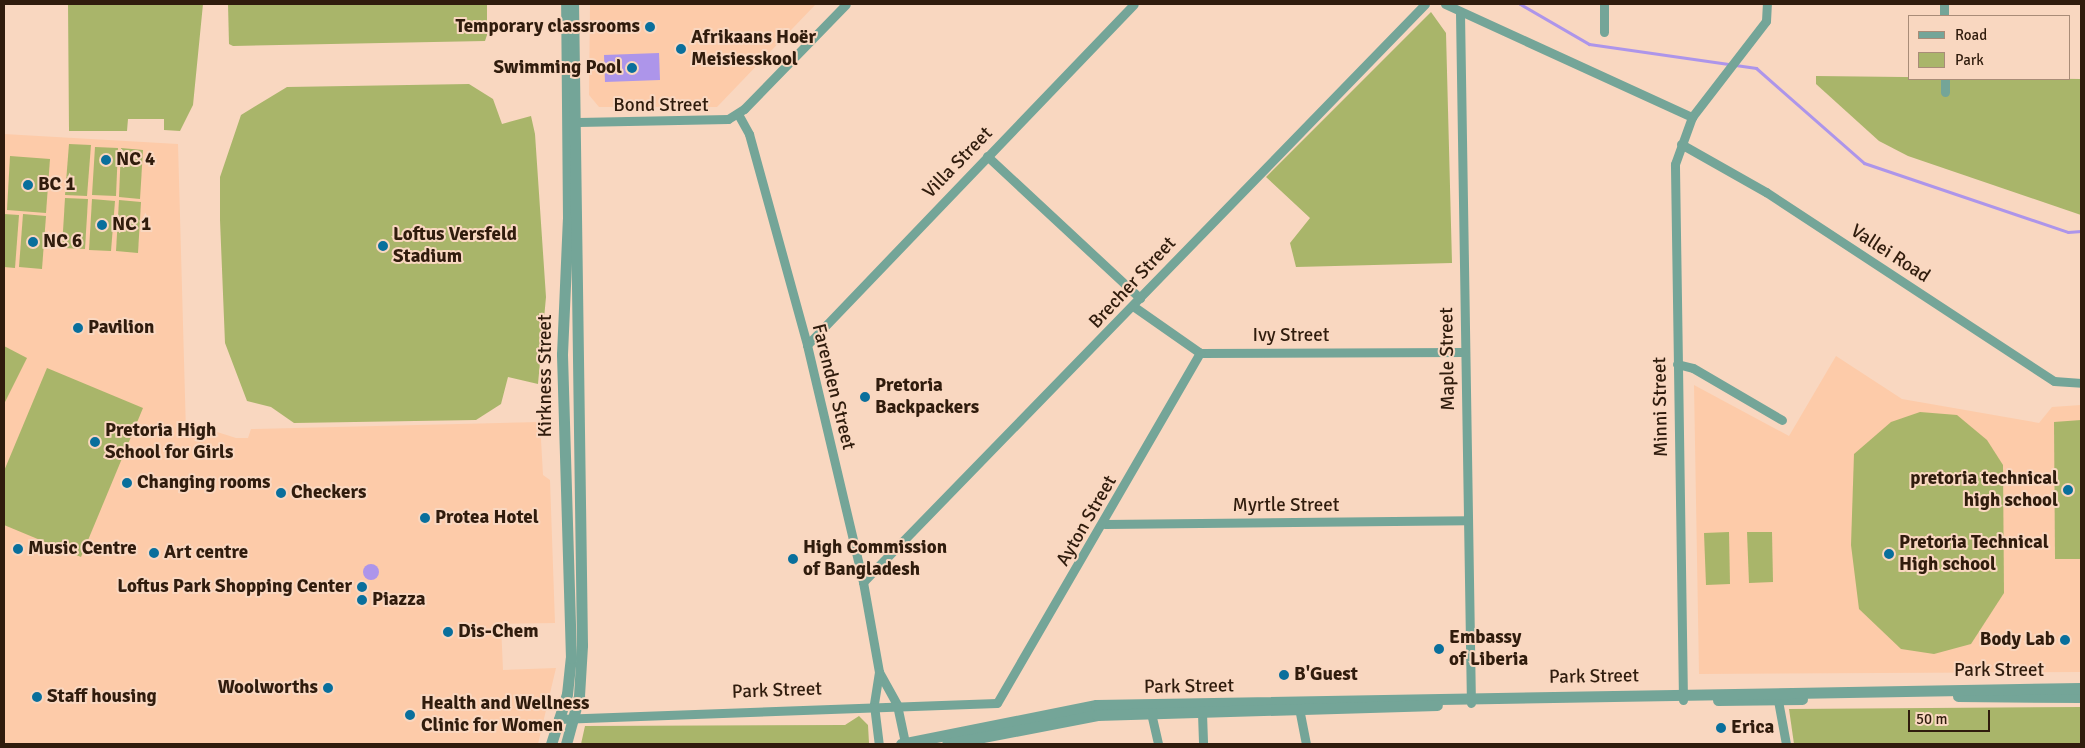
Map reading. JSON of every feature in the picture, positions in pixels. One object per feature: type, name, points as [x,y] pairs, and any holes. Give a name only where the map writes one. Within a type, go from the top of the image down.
[{"type":"street","name":"Kirkness Street","points":[[551,744],[568,693],[571,658],[562,354],[566,258],[568,113],[566,4]]},
{"type":"street","name":"Kirkness Street","points":[[568,741],[580,685],[582,644],[578,122],[574,4]]},
{"type":"street","name":"Bond Street","points":[[578,122],[706,123],[738,114],[846,4]]},
{"type":"street","name":"Villa Street","points":[[806,345],[1134,4]]},
{"type":"street","name":"Brecher Street","points":[[863,582],[1425,4]]},
{"type":"street","points":[[1445,4],[1460,13],[1692,117]]},
{"type":"street","points":[[1604,4],[1604,32]]},
{"type":"street","name":"Minni Street","points":[[1683,697],[1673,192],[1681,144],[1692,117],[1766,21],[1767,4]]},
{"type":"street","name":"Maple Street","points":[[1460,13],[1470,700]]},
{"type":"street","points":[[1945,80],[1945,92]]},
{"type":"street","points":[[567,137],[578,122],[568,113]]},
{"type":"street","name":"Farenden Street","points":[[738,114],[749,134],[806,345],[863,582],[879,672],[897,705],[904,744]]},
{"type":"street","name":"Vallei Road","points":[[1681,144],[1766,192],[2054,381],[2081,383]]},
{"type":"street","points":[[987,156],[1140,298]]},
{"type":"street","points":[[578,220],[566,258],[578,288]]},
{"type":"street","points":[[1133,306],[1200,353]]},
{"type":"street","name":"Ivy Street","points":[[1200,353],[1464,352]]},
{"type":"street","name":"Ayton Street","points":[[997,703],[1105,524],[1200,353]]},
{"type":"street","points":[[1677,364],[1693,368],[1782,420]]},
{"type":"street","name":"Myrtle Street","points":[[1105,524],[1468,520]]},
{"type":"street","name":"Farenden Street","points":[[879,672],[874,705],[879,744]]},
{"type":"street","name":"Park Street","points":[[947,744],[1076,717],[1152,713],[1202,713],[1470,700],[2081,688]]},
{"type":"street","points":[[1777,695],[1786,744]]},
{"type":"street","name":"Park Street","points":[[1777,695],[2081,697]]},
{"type":"street","name":"Park Street","points":[[558,719],[572,722],[629,714],[874,705],[997,703]]},
{"type":"street","name":"Park Street","points":[[904,744],[1082,706],[1298,707]]},
{"type":"street","points":[[1298,707],[1306,744]]},
{"type":"street","points":[[1152,713],[1158,744]]},
{"type":"street","points":[[1202,713],[1202,744]]},
{"type":"shaded area","name":"Afrikaans Hoër Meisiesskool","points":[[590,4],[816,4],[717,107],[599,107],[589,95]]},
{"type":"shaded area","name":"Swimming Pool","points":[[659,53],[660,80],[605,82],[604,55]]},
{"type":"shaded area","points":[[4,134],[178,144],[186,432],[214,431],[236,438],[248,438],[251,429],[540,422],[543,475],[550,480],[555,623],[501,624],[503,670],[556,668],[538,744],[4,744]]},
{"type":"shaded area","name":"Pretoria Technical High school","points":[[1836,356],[1902,399],[2039,423],[2052,407],[2081,405],[2081,672],[1699,674],[1694,385],[1789,436]]},
{"type":"shaded area","points":[[371,564],[377,566],[379,572],[377,578],[371,580],[365,578],[363,572],[365,566]]},
{"type":"green space","points":[[68,4],[203,4],[193,105],[180,131],[164,130],[164,119],[128,119],[127,131],[69,131]]},
{"type":"green space","points":[[228,4],[487,4],[487,35],[485,41],[233,46],[229,44]]},
{"type":"green space","points":[[1431,12],[1446,33],[1452,263],[1296,267],[1290,243],[1310,218],[1266,177]]},
{"type":"green space","points":[[1816,76],[1908,77],[1908,80],[2081,79],[2081,215],[1908,156],[1879,141],[1816,84]]},
{"type":"green space","name":"Loftus Versfeld Stadium","points":[[469,84],[493,99],[502,124],[531,116],[535,134],[546,297],[538,384],[508,377],[501,404],[476,420],[294,423],[271,407],[247,401],[225,343],[220,220],[220,177],[241,115],[287,87]]},
{"type":"green space","points":[[69,144],[91,145],[87,196],[65,195]]},
{"type":"green space","name":"NC 4","points":[[95,147],[118,148],[116,196],[92,195]]},
{"type":"green space","points":[[121,148],[143,150],[140,199],[119,197]]},
{"type":"green space","name":"BC 1","points":[[10,156],[50,159],[46,213],[7,210]]},
{"type":"green space","points":[[65,198],[88,199],[85,249],[62,248]]},
{"type":"green space","name":"NC 1","points":[[92,199],[115,201],[111,251],[89,250]]},
{"type":"green space","points":[[119,200],[141,202],[138,253],[116,251]]},
{"type":"green space","points":[[4,214],[19,215],[15,268],[4,267]]},
{"type":"green space","name":"NC 6","points":[[23,214],[46,216],[42,269],[19,267]]},
{"type":"green space","points":[[4,346],[27,358],[4,404]]},
{"type":"green space","points":[[47,368],[143,408],[81,557],[4,525],[4,471]]},
{"type":"green space","points":[[1920,412],[1957,415],[1987,440],[2003,465],[2004,593],[1971,644],[1934,654],[1901,649],[1859,609],[1851,545],[1854,454],[1891,422]]},
{"type":"green space","name":"pretoria technical high school","points":[[2081,420],[2081,559],[2055,559],[2054,422]]},
{"type":"green space","points":[[1729,532],[1730,584],[1706,585],[1704,533]]},
{"type":"green space","points":[[1747,532],[1772,532],[1773,582],[1749,583]]},
{"type":"green space","points":[[2081,707],[2081,744],[1794,744],[1789,709]]},
{"type":"green space","points":[[859,716],[868,725],[869,743],[581,744],[585,726],[845,725]]},
{"type":"waterway","points":[[1520,4],[1589,44],[1756,68],[1864,163],[2068,232],[2081,231]]},
{"type":"place","name":"Temporary classrooms","points":[[650,27]]},
{"type":"place","name":"Afrikaans Hoër Meisiesskool","points":[[681,49]]},
{"type":"place","name":"Swimming Pool","points":[[632,68]]},
{"type":"place","name":"NC 4","points":[[106,160]]},
{"type":"place","name":"BC 1","points":[[28,185]]},
{"type":"place","name":"NC 1","points":[[102,225]]},
{"type":"place","name":"NC 6","points":[[33,242]]},
{"type":"place","name":"Loftus Versfeld Stadium","points":[[383,246]]},
{"type":"place","name":"Pavilion","points":[[78,328]]},
{"type":"place","name":"Pretoria Backpackers","points":[[865,397]]},
{"type":"place","name":"Pretoria High School for Girls","points":[[95,442]]},
{"type":"place","name":"Changing rooms","points":[[127,483]]},
{"type":"place","name":"pretoria technical high school","points":[[2068,490]]},
{"type":"place","name":"Checkers","points":[[281,493]]},
{"type":"place","name":"Protea Hotel","points":[[425,518]]},
{"type":"place","name":"Music Centre","points":[[18,549]]},
{"type":"place","name":"Art centre","points":[[154,553]]},
{"type":"place","name":"Pretoria Technical High school","points":[[1889,554]]},
{"type":"place","name":"High Commission of Bangladesh","points":[[793,559]]},
{"type":"place","name":"Loftus Park Shopping Center","points":[[362,587]]},
{"type":"place","name":"Piazza","points":[[362,600]]},
{"type":"place","name":"Dis-Chem","points":[[448,632]]},
{"type":"place","name":"Body Lab","points":[[2065,640]]},
{"type":"place","name":"Embassy of Liberia","points":[[1439,649]]},
{"type":"place","name":"B'Guest","points":[[1284,675]]},
{"type":"place","name":"Woolworths","points":[[328,688]]},
{"type":"place","name":"Staff housing","points":[[37,697]]},
{"type":"place","name":"Health and Wellness Clinic for Women","points":[[410,715]]},
{"type":"place","name":"Erica","points":[[1721,728]]}]
